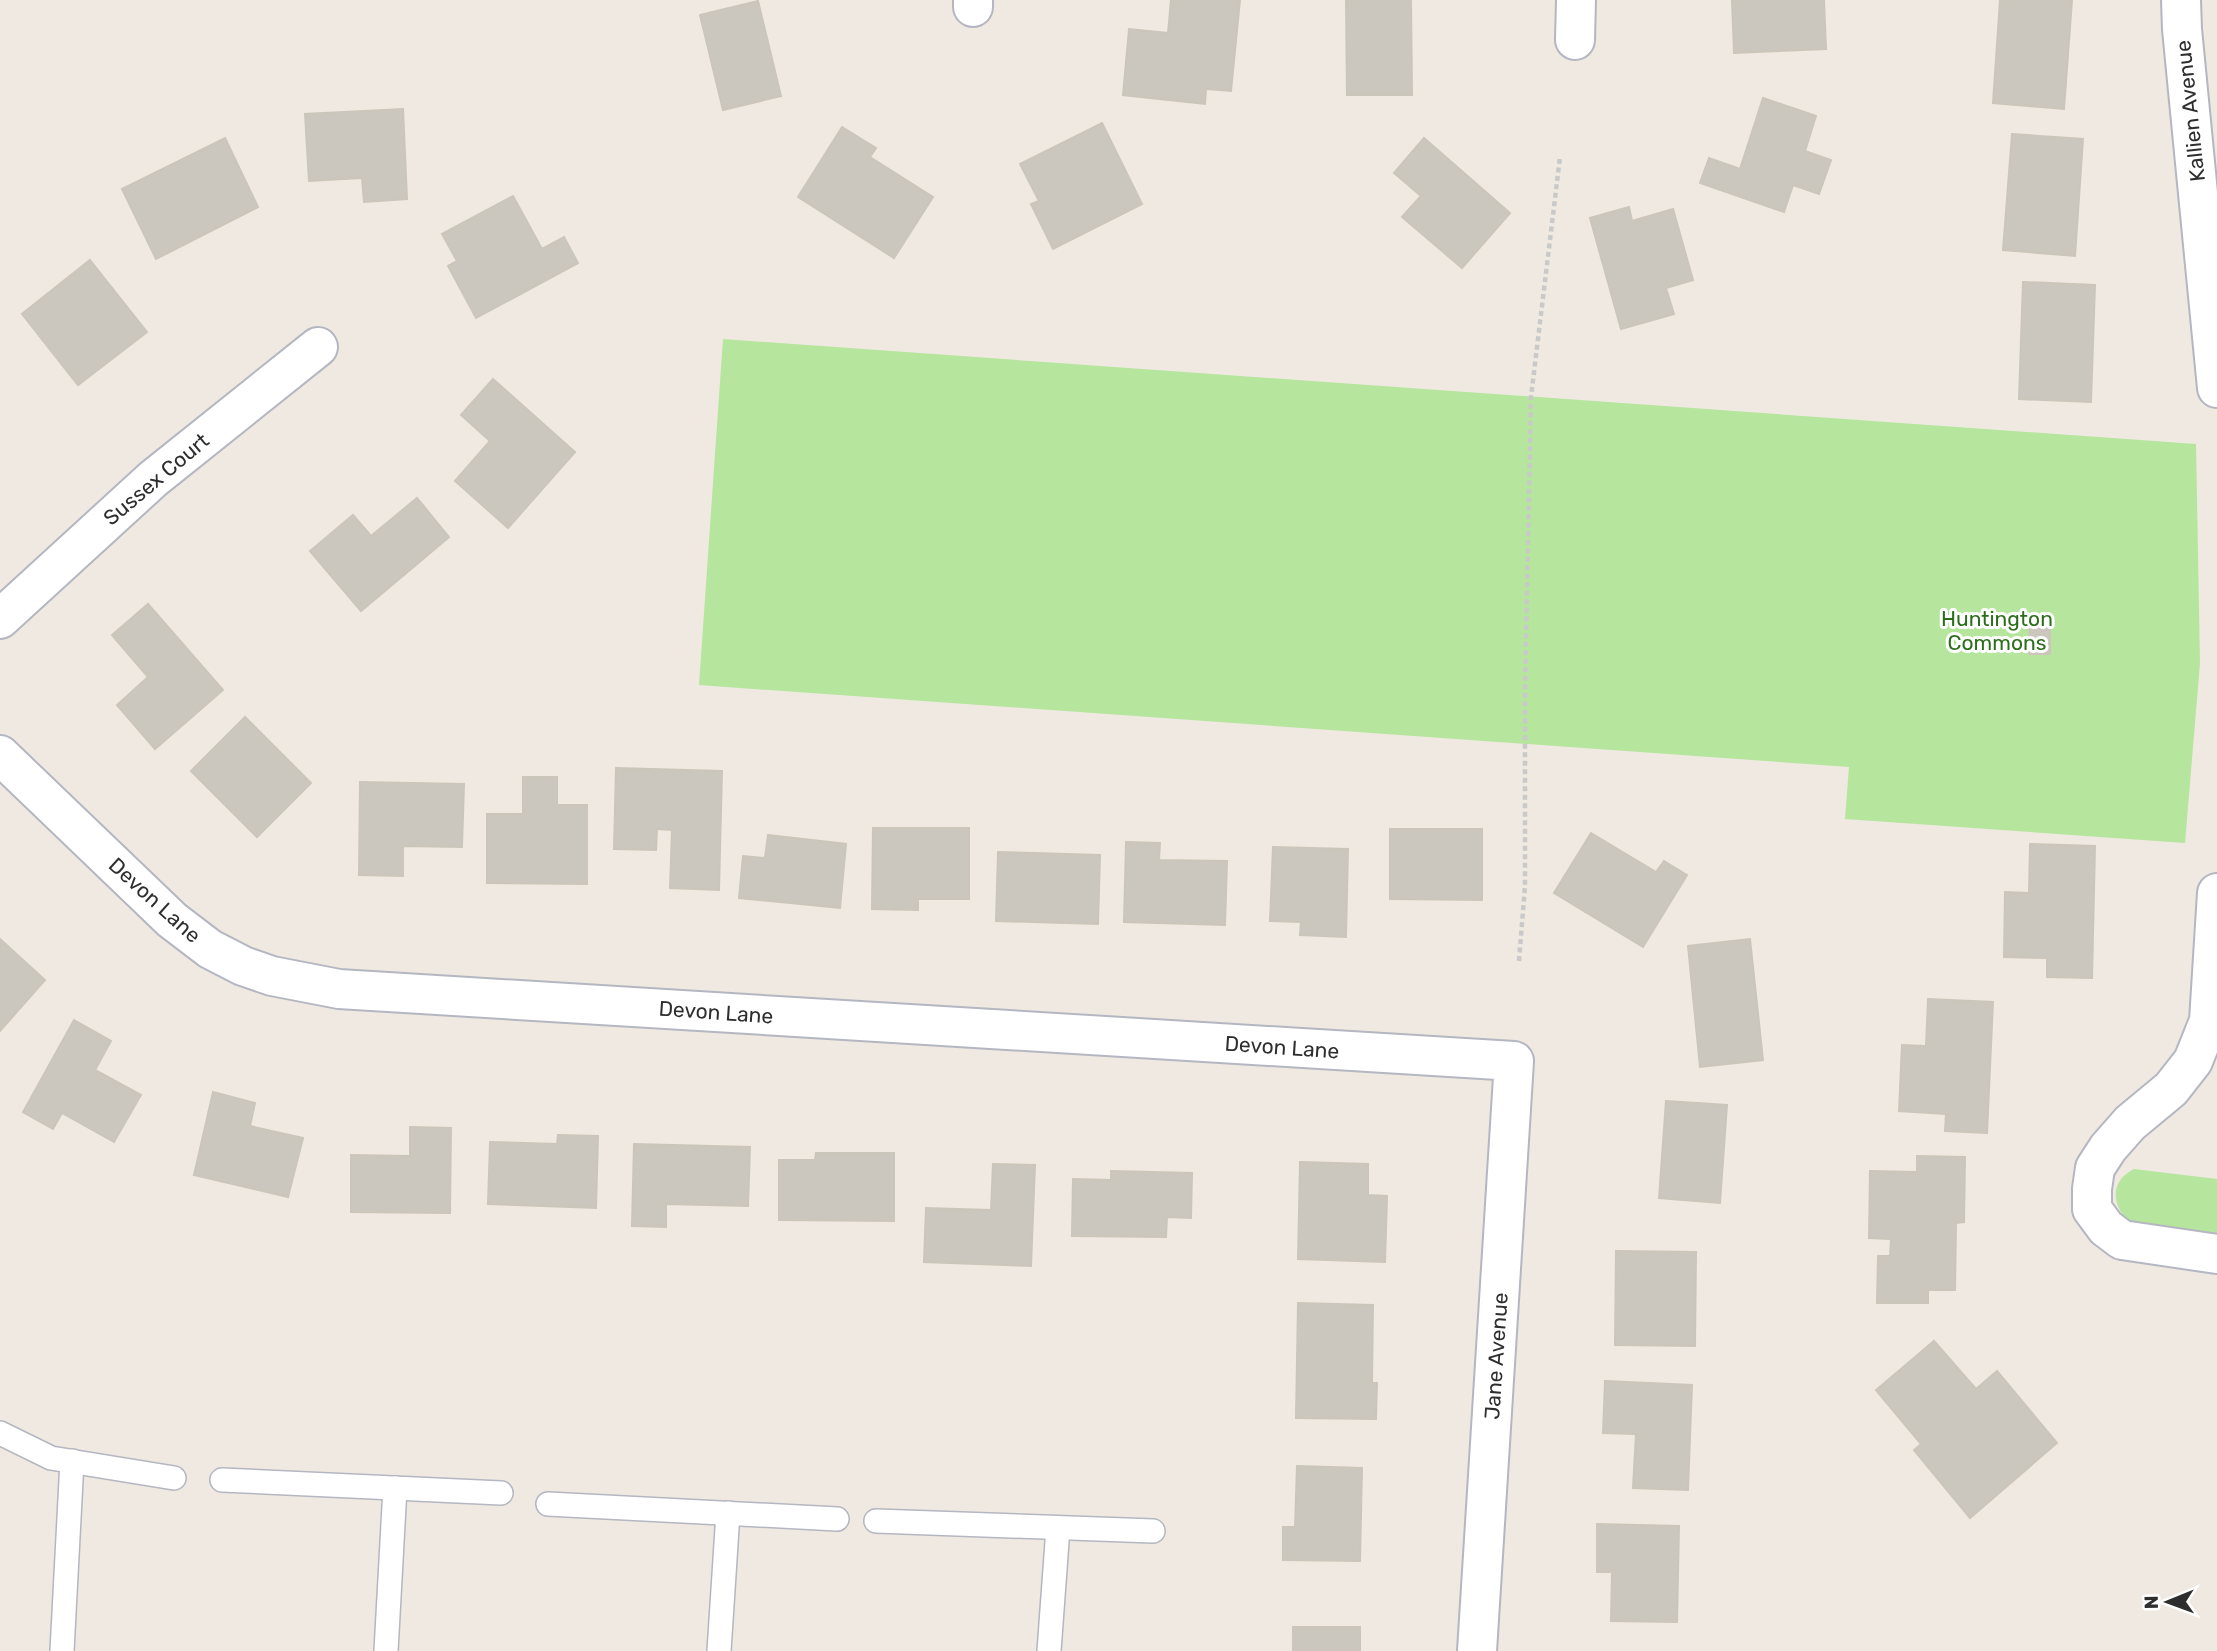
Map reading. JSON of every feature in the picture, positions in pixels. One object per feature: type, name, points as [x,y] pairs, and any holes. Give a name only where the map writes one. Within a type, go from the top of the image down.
[{"type":"street","points":[[1575,40],[1576,0]]},
{"type":"street","name":"Kallien Avenue","points":[[2182,0],[2183,43],[2217,388]]},
{"type":"street","name":"Sussex Court","points":[[0,619],[153,479],[318,347]]},
{"type":"street","name":"Devon Lane","points":[[0,755],[172,920],[210,949],[243,966],[272,976],[339,989],[1514,1061]]},
{"type":"street","points":[[2217,893],[2213,1036],[2171,1089],[2130,1123],[2108,1148],[2095,1168],[2092,1189],[2092,1209],[2106,1228],[2122,1240],[2217,1254]]},
{"type":"street","name":"Jane Avenue","points":[[1477,1651],[1514,1061]]},
{"type":"lane","points":[[0,1433],[51,1458],[174,1478]]},
{"type":"lane","points":[[62,1651],[72,1461]]},
{"type":"lane","points":[[222,1480],[501,1493]]},
{"type":"lane","points":[[386,1651],[395,1488]]},
{"type":"lane","points":[[548,1504],[837,1519]]},
{"type":"lane","points":[[719,1651],[727,1513]]},
{"type":"lane","points":[[876,1521],[1153,1531]]},
{"type":"lane","points":[[1049,1651],[1058,1528]]},
{"type":"path","points":[[1519,961],[1525,886],[1525,691],[1531,397],[1560,157]]},
{"type":"green space","name":"Huntington Commons","points":[[723,339],[2196,444],[2200,663],[2185,843],[1845,819],[1849,767],[699,685]]},
{"type":"green space","points":[[2134,1169],[2217,1179],[2217,1239],[2129,1222],[2119,1208],[2116,1193],[2121,1180]]},
{"type":"building","points":[[1171,0],[1240,0],[1231,91],[1206,89],[1205,104],[1123,95],[1129,29],[1168,33]]},
{"type":"building","points":[[1346,0],[1411,0],[1412,95],[1347,95]]},
{"type":"building","points":[[1732,0],[1824,0],[1826,49],[1734,53]]},
{"type":"building","points":[[2000,0],[2072,0],[2064,109],[1993,103]]},
{"type":"building","points":[[758,1],[781,96],[723,110],[700,15]]},
{"type":"building","points":[[1763,98],[1816,116],[1805,151],[1831,160],[1819,194],[1793,185],[1784,212],[1700,183],[1709,158],[1740,169]]},
{"type":"building","points":[[403,109],[407,199],[364,202],[362,178],[309,181],[305,114]]},
{"type":"building","points":[[1102,123],[1142,204],[1053,249],[1031,204],[1039,201],[1020,164]]},
{"type":"building","points":[[842,127],[876,148],[870,157],[933,197],[894,258],[798,197]]},
{"type":"building","points":[[2012,134],[2083,139],[2075,256],[2003,250]]},
{"type":"building","points":[[225,138],[258,207],[156,259],[122,189]]},
{"type":"building","points":[[1424,138],[1510,213],[1462,268],[1402,217],[1421,196],[1394,173]]},
{"type":"building","points":[[513,196],[542,249],[564,237],[578,263],[476,318],[448,266],[457,261],[442,234]]},
{"type":"building","points":[[1629,207],[1632,221],[1673,209],[1693,280],[1666,288],[1674,314],[1621,329],[1590,218]]},
{"type":"building","points":[[90,260],[147,332],[78,385],[22,314]]},
{"type":"building","points":[[2023,282],[2095,285],[2091,402],[2019,399]]},
{"type":"building","points":[[493,379],[575,452],[508,528],[455,481],[490,441],[461,415]]},
{"type":"building","points":[[417,498],[449,537],[361,611],[310,551],[353,515],[371,536]]},
{"type":"building","points":[[148,604],[223,690],[155,749],[117,705],[148,677],[112,635]]},
{"type":"building","points":[[2030,622],[2050,623],[2050,654],[2029,654]]},
{"type":"building","points":[[245,717],[311,783],[257,837],[191,771]]},
{"type":"building","points":[[616,768],[722,771],[719,890],[670,888],[672,830],[657,829],[656,850],[614,849]]},
{"type":"building","points":[[523,777],[557,777],[557,805],[587,805],[587,884],[487,883],[487,814],[523,814]]},
{"type":"building","points":[[360,782],[464,784],[462,847],[403,846],[403,876],[359,875]]},
{"type":"building","points":[[873,828],[969,828],[969,899],[918,899],[918,910],[872,909]]},
{"type":"building","points":[[1390,829],[1482,829],[1482,900],[1390,899]]},
{"type":"building","points":[[1591,833],[1656,872],[1664,861],[1687,875],[1643,947],[1554,893]]},
{"type":"building","points":[[768,835],[846,844],[840,908],[739,898],[743,856],[765,858]]},
{"type":"building","points":[[1126,842],[1160,843],[1159,860],[1227,861],[1225,925],[1124,922]]},
{"type":"building","points":[[2030,844],[2095,846],[2092,978],[2047,977],[2047,958],[2004,957],[2005,892],[2029,893]]},
{"type":"building","points":[[1273,847],[1348,849],[1346,937],[1300,935],[1301,922],[1270,921]]},
{"type":"building","points":[[998,852],[1100,855],[1098,924],[996,921]]},
{"type":"building","points":[[0,939],[45,980],[0,1031]]},
{"type":"building","points":[[1750,939],[1763,1060],[1700,1067],[1688,946]]},
{"type":"building","points":[[1928,999],[1993,1002],[1987,1133],[1945,1131],[1946,1114],[1899,1111],[1902,1045],[1926,1046]]},
{"type":"building","points":[[74,1020],[111,1041],[95,1070],[141,1095],[114,1142],[62,1113],[53,1129],[23,1112]]},
{"type":"building","points":[[213,1092],[255,1103],[250,1126],[303,1138],[288,1197],[194,1175]]},
{"type":"building","points":[[1666,1101],[1727,1105],[1720,1203],[1659,1198]]},
{"type":"building","points":[[410,1127],[451,1128],[450,1213],[351,1212],[351,1155],[410,1156]]},
{"type":"building","points":[[558,1135],[598,1136],[596,1208],[488,1204],[490,1142],[557,1144]]},
{"type":"building","points":[[634,1144],[750,1147],[748,1206],[666,1204],[666,1227],[632,1226]]},
{"type":"building","points":[[816,1153],[894,1153],[894,1221],[779,1220],[779,1160],[815,1160]]},
{"type":"building","points":[[1917,1156],[1965,1157],[1964,1222],[1956,1223],[1955,1290],[1928,1290],[1928,1303],[1877,1303],[1878,1256],[1890,1256],[1891,1239],[1869,1238],[1870,1171],[1917,1172]]},
{"type":"building","points":[[1300,1162],[1368,1164],[1368,1195],[1387,1196],[1385,1262],[1298,1259]]},
{"type":"building","points":[[993,1164],[1035,1165],[1031,1266],[924,1262],[926,1208],[991,1210]]},
{"type":"building","points":[[1111,1171],[1192,1173],[1191,1218],[1167,1217],[1166,1237],[1072,1236],[1073,1179],[1111,1180]]},
{"type":"building","points":[[1616,1251],[1696,1252],[1695,1346],[1615,1345]]},
{"type":"building","points":[[1298,1303],[1373,1305],[1372,1383],[1377,1383],[1376,1419],[1296,1418]]},
{"type":"building","points":[[1934,1341],[1976,1389],[1997,1371],[2057,1443],[1970,1518],[1914,1450],[1921,1444],[1876,1390]]},
{"type":"building","points":[[1605,1381],[1692,1385],[1688,1490],[1633,1488],[1636,1434],[1603,1433]]},
{"type":"building","points":[[1297,1466],[1362,1468],[1360,1561],[1283,1560],[1283,1527],[1295,1527]]},
{"type":"building","points":[[1597,1524],[1679,1526],[1677,1622],[1611,1621],[1612,1572],[1597,1572]]},
{"type":"building","points":[[1293,1627],[1360,1627],[1360,1651],[1293,1651]]}]
